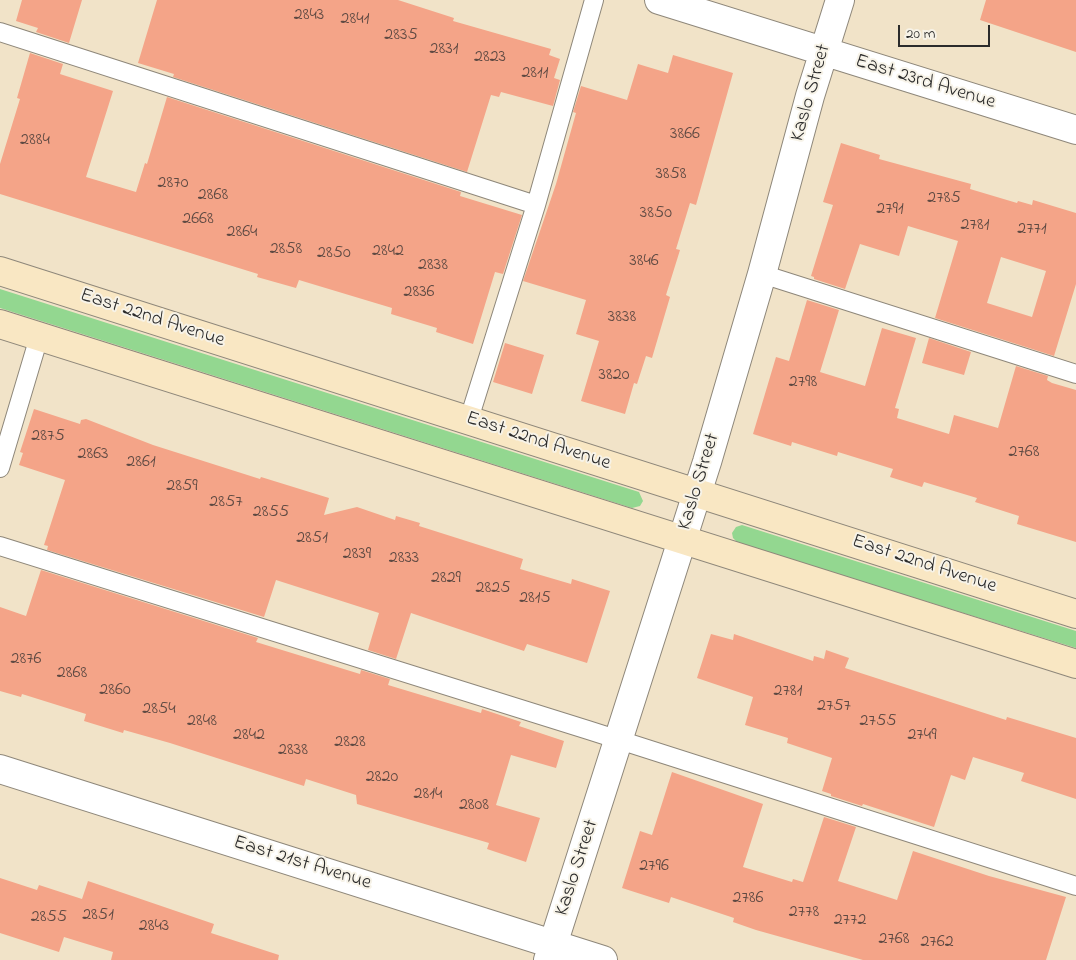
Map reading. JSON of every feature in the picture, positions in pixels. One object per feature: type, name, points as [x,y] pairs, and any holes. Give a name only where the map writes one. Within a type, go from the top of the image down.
[{"type":"street","name":"East 23rd Avenue","points":[[659,0],[1076,130]]},
{"type":"street","name":"Kaslo Street","points":[[550,952],[683,539],[762,274],[824,50],[840,0]]},
{"type":"street","name":"East 22nd Avenue","points":[[0,271],[1076,614]]},
{"type":"street","points":[[0,324],[1076,664]]},
{"type":"street","name":"East 21st Avenue","points":[[0,769],[550,952],[603,960]]},
{"type":"lane","points":[[469,419],[536,205],[594,0]]},
{"type":"lane","points":[[0,32],[536,205]]},
{"type":"lane","points":[[762,274],[1076,374]]},
{"type":"lane","points":[[0,468],[39,337]]},
{"type":"lane","points":[[0,546],[619,740],[1076,886]]},
{"type":"green space","points":[[0,289],[639,492],[643,501],[640,506],[632,508],[0,308]]},
{"type":"green space","points":[[742,525],[1076,631],[1076,648],[738,543],[733,538],[732,533],[736,527]]},
{"type":"building","points":[[22,0],[82,0],[69,43],[36,32],[38,28],[16,21]]},
{"type":"building","points":[[157,0],[398,0],[454,18],[453,21],[551,49],[549,55],[560,59],[554,78],[560,80],[553,106],[501,92],[499,97],[491,95],[467,172],[173,77],[174,74],[138,63]]},
{"type":"building","points":[[986,0],[1076,0],[1076,52],[980,20]]},
{"type":"building","points":[[30,53],[63,64],[60,74],[113,91],[86,177],[136,192],[145,163],[147,164],[167,97],[461,192],[460,196],[522,215],[503,274],[495,272],[473,344],[436,332],[437,328],[391,314],[392,308],[299,280],[296,288],[257,277],[258,274],[0,194],[0,164],[20,99],[17,98]]},
{"type":"building","points":[[673,55],[733,73],[696,205],[690,203],[676,249],[680,250],[666,295],[670,297],[652,358],[646,356],[637,384],[634,383],[625,414],[581,401],[599,341],[576,334],[586,300],[523,281],[556,184],[576,113],[573,112],[581,86],[627,100],[638,64],[668,73]]},
{"type":"building","points":[[841,143],[880,155],[879,159],[971,184],[970,189],[1017,203],[1018,201],[1032,205],[1033,200],[1076,213],[1076,284],[1054,356],[935,318],[958,241],[908,226],[899,256],[860,244],[845,289],[814,279],[811,276],[833,205],[823,202]],"holes":[[[1001,257],[1046,271],[1032,317],[987,303]]]},
{"type":"building","points":[[807,300],[839,310],[820,372],[865,386],[882,328],[916,338],[895,408],[899,409],[897,418],[949,434],[954,415],[998,428],[1016,366],[1048,376],[1047,380],[1052,383],[1076,390],[1076,542],[1017,524],[1019,516],[975,502],[977,498],[924,482],[922,487],[890,477],[893,469],[838,452],[837,456],[792,442],[791,446],[753,434],[776,357],[789,361]]},
{"type":"building","points":[[929,338],[971,352],[964,375],[922,363]]},
{"type":"building","points":[[505,343],[544,355],[532,394],[493,382]]},
{"type":"building","points":[[34,409],[80,424],[81,420],[86,419],[153,445],[260,479],[261,477],[329,498],[324,515],[357,507],[395,520],[396,516],[420,523],[419,526],[523,559],[520,569],[571,584],[572,579],[610,591],[587,663],[527,644],[524,651],[411,613],[396,659],[368,650],[379,613],[276,580],[264,617],[47,550],[48,546],[44,545],[65,480],[19,465],[23,453],[20,452]]},
{"type":"building","points":[[41,570],[258,638],[256,642],[360,674],[361,670],[390,679],[388,685],[481,713],[482,709],[521,722],[519,726],[564,741],[556,768],[511,755],[496,805],[540,818],[526,862],[487,849],[489,843],[357,804],[356,795],[306,779],[304,786],[170,743],[124,730],[123,733],[84,721],[86,714],[22,694],[21,697],[0,691],[0,607],[26,616]]},
{"type":"building","points":[[711,634],[733,640],[734,634],[813,661],[814,656],[824,659],[826,650],[849,658],[845,668],[1006,720],[1007,717],[1076,738],[1076,799],[1021,781],[1024,773],[973,757],[965,780],[951,775],[934,827],[863,804],[862,806],[831,796],[831,794],[822,791],[832,758],[787,743],[788,738],[745,725],[753,697],[697,678]]},
{"type":"building","points":[[672,772],[763,804],[743,867],[792,882],[793,879],[803,882],[824,817],[856,827],[838,881],[897,900],[913,851],[989,876],[1066,897],[1046,960],[863,960],[756,930],[733,922],[734,918],[671,897],[669,903],[622,888],[640,831],[652,835]]},
{"type":"building","points":[[0,878],[37,890],[39,885],[82,899],[88,881],[214,924],[211,933],[279,955],[278,960],[111,960],[113,952],[64,937],[59,952],[0,933]]}]
